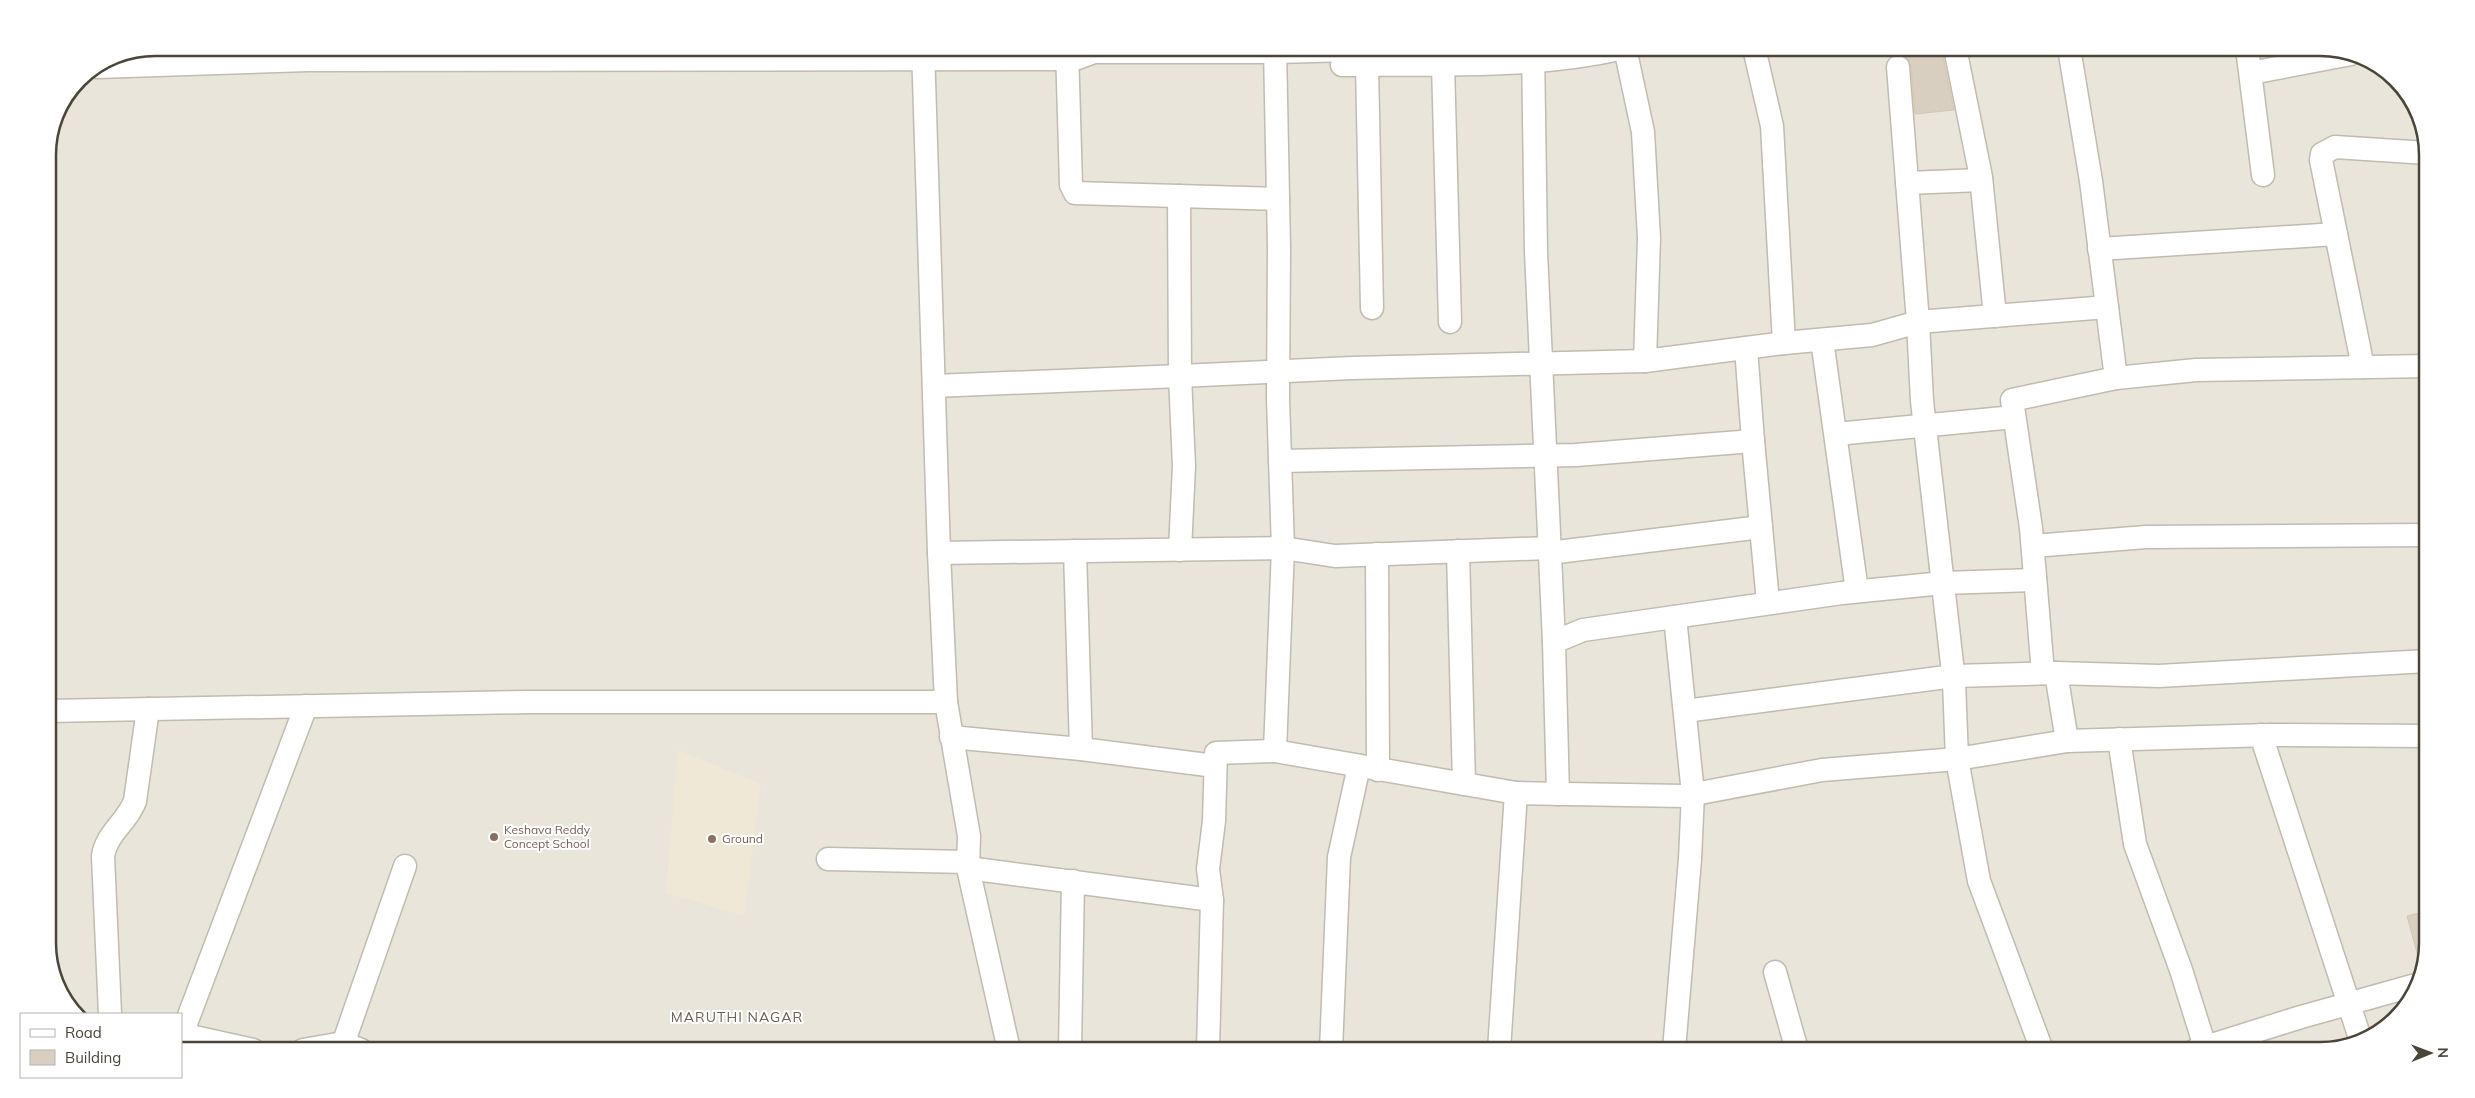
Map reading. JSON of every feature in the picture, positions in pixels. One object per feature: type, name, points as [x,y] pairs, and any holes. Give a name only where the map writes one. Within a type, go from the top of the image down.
[{"type":"street","points":[[113,66],[276,56]]},
{"type":"street","points":[[923,56],[939,553],[946,702],[969,836],[968,865],[1007,1042]]},
{"type":"street","points":[[1071,56],[1072,190],[1079,194],[1278,199]]},
{"type":"street","points":[[1073,56],[1095,66],[1260,56]]},
{"type":"street","points":[[1275,751],[1283,548],[1278,372],[1276,56]]},
{"type":"street","points":[[1285,56],[1367,65],[1443,64],[1522,56]]},
{"type":"street","points":[[1532,56],[1535,122],[1536,252],[1554,642],[1558,794]]},
{"type":"street","points":[[1627,56],[1643,132],[1649,238],[1645,362]]},
{"type":"street","points":[[1756,56],[1772,126],[1784,343]]},
{"type":"street","points":[[1957,56],[1981,180],[1995,316]]},
{"type":"street","points":[[2070,56],[2116,378]]},
{"type":"street","points":[[2248,56],[2263,175]]},
{"type":"street","points":[[2250,74],[2335,57]]},
{"type":"street","points":[[1443,64],[1450,322]]},
{"type":"street","points":[[1367,65],[1372,308]]},
{"type":"street","points":[[1898,67],[1925,426],[1954,676],[1957,759],[1979,881],[2039,1042]]},
{"type":"street","points":[[2363,367],[2321,160],[2325,151],[2334,147],[2419,152]]},
{"type":"street","points":[[1907,183],[1981,180]]},
{"type":"street","points":[[1179,196],[1180,376],[1184,466],[1180,550]]},
{"type":"street","points":[[2099,249],[2336,234]]},
{"type":"street","points":[[934,386],[1278,372],[1645,362],[1784,343],[1872,335],[1918,322],[2107,307]]},
{"type":"street","points":[[1822,340],[1857,591]]},
{"type":"street","points":[[1746,348],[1768,602]]},
{"type":"street","points":[[2067,741],[2049,673],[2012,400],[2116,378],[2196,370],[2419,366]]},
{"type":"street","points":[[1836,434],[2014,417]]},
{"type":"street","points":[[1280,461],[1545,456],[1753,441]]},
{"type":"street","points":[[939,553],[1283,548],[1335,556],[1458,551],[1549,551],[1761,527]]},
{"type":"street","points":[[2033,546],[2146,537],[2419,535]]},
{"type":"street","points":[[1075,551],[1081,749]]},
{"type":"street","points":[[1458,551],[1464,784]]},
{"type":"street","points":[[1331,1042],[1339,857],[1368,768],[1377,554]]},
{"type":"street","points":[[1554,642],[1583,630],[1768,602],[1943,583],[2035,580]]},
{"type":"street","points":[[1675,617],[1693,794],[1690,860],[1675,1042]]},
{"type":"street","points":[[1685,711],[1954,676],[2049,673],[2159,676],[2419,661]]},
{"type":"street","points":[[56,711],[528,702],[946,702]]},
{"type":"street","points":[[206,1042],[188,1039],[306,706]]},
{"type":"street","points":[[110,1013],[103,856],[107,842],[129,815],[135,801],[148,709]]},
{"type":"street","points":[[1208,1042],[1212,900],[1208,869],[1214,821],[1216,753],[1275,751],[1516,793],[1684,796],[1822,770],[1957,759],[2067,741],[2261,735],[2419,736]]},
{"type":"street","points":[[2261,735],[2359,1034]]},
{"type":"street","points":[[951,737],[1081,749],[1215,766]]},
{"type":"street","points":[[2119,739],[2135,844],[2181,970],[2200,1042]]},
{"type":"street","points":[[1500,1042],[1516,793]]},
{"type":"street","points":[[828,859],[968,865],[1073,882],[1212,900]]},
{"type":"street","points":[[350,1042],[405,866]]},
{"type":"street","points":[[1070,1042],[1073,882]]},
{"type":"street","points":[[1775,972],[1795,1042]]},
{"type":"street","points":[[2224,1042],[2349,1003],[2409,987]]},
{"type":"shaded area","points":[[148,56],[2320,56],[2352,61],[2380,77],[2390,85],[2402,100],[2414,123],[2419,148],[2419,943],[2417,962],[2409,987],[2394,1008],[2375,1025],[2352,1037],[2327,1042],[182,1042],[182,1013],[85,1013],[66,987],[61,975],[56,950],[56,148],[61,123],[66,111],[85,85],[106,69],[136,58]]},
{"type":"shaded area","name":"Ground","points":[[678,750],[761,784],[744,916],[666,893]]},
{"type":"building","points":[[1943,56],[1954,110],[1915,114],[1911,66],[1906,57]]},
{"type":"building","points":[[2419,913],[2418,956],[2407,916]]},
{"type":"place","name":"Keshava Reddy Concept School","points":[[494,837]]},
{"type":"place","name":"Ground","points":[[712,839]]},
{"type":"district","name":"MARUTHI NAGAR","points":[[737,1017]]}]
